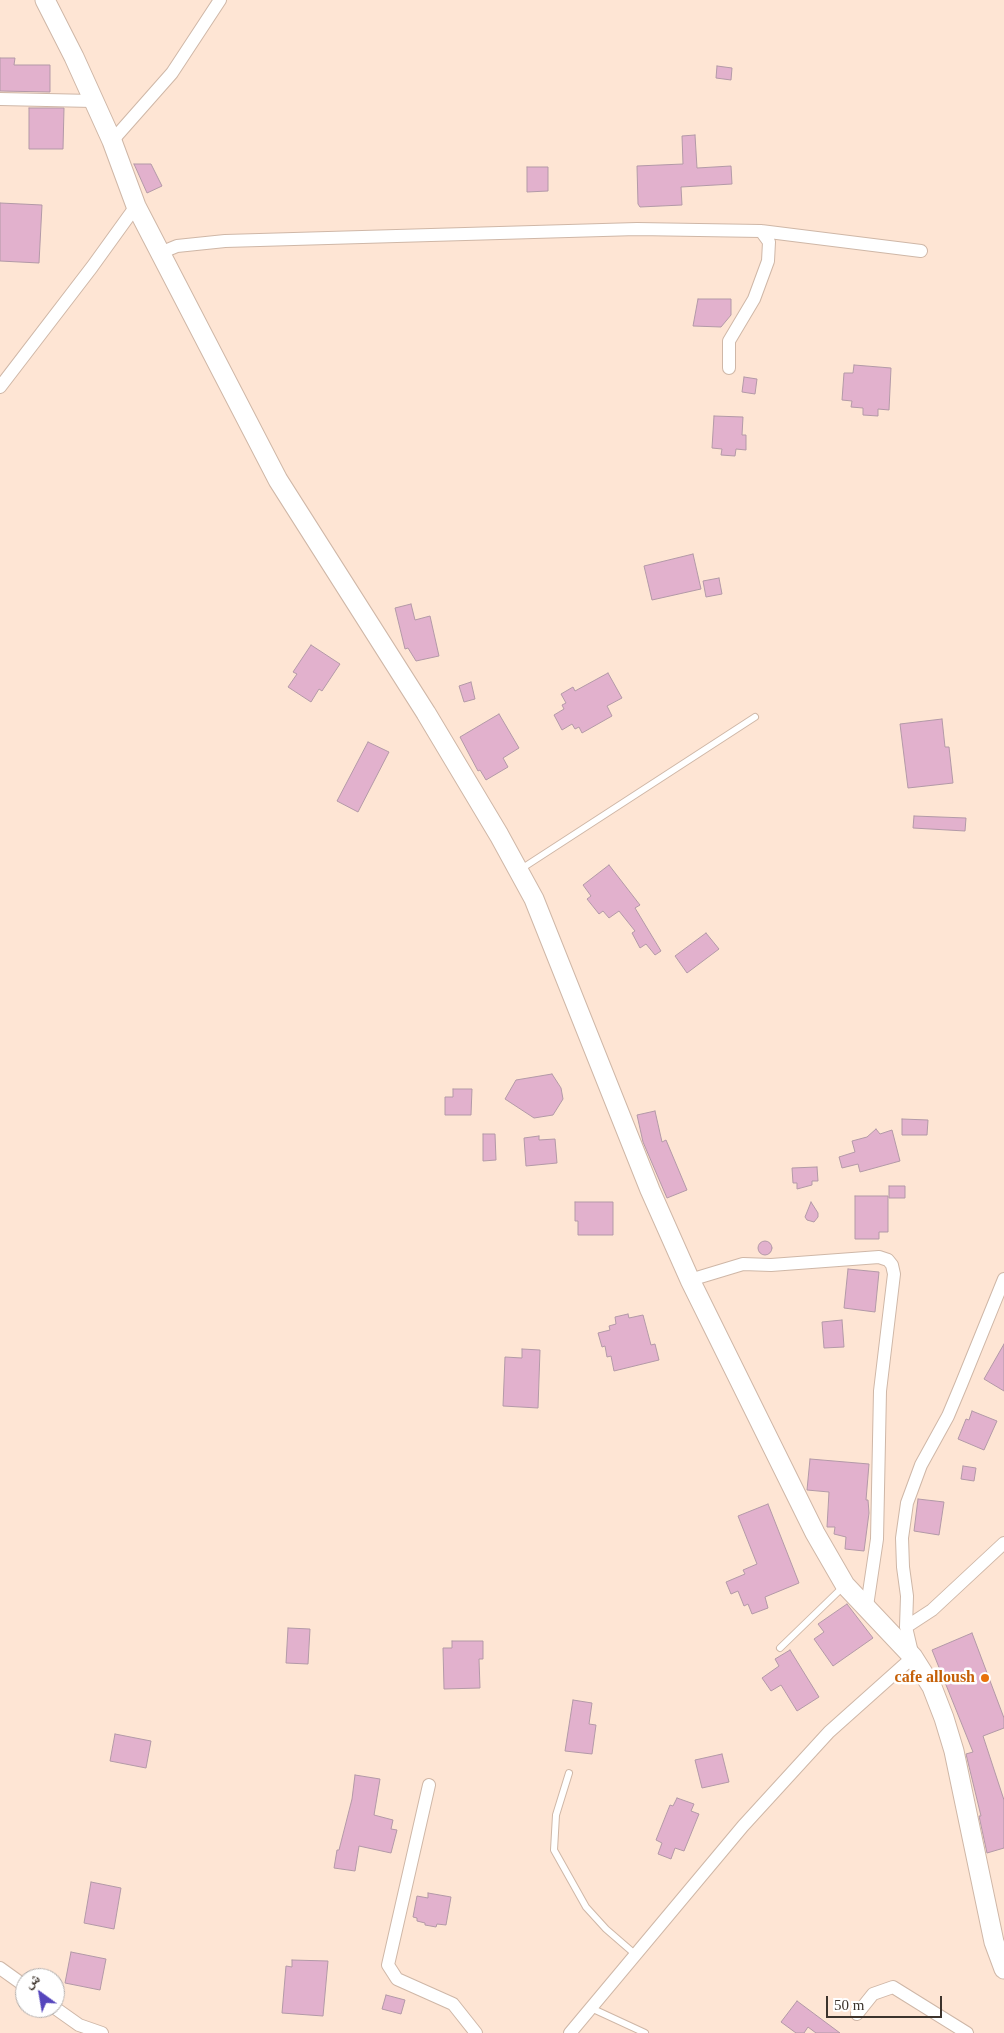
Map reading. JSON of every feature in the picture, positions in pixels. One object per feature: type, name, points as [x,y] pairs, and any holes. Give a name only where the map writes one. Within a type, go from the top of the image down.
[{"type":"street","points":[[45,0],[74,57],[112,142],[136,206],[278,480],[426,713],[534,899],[650,1190],[690,1280],[815,1533],[845,1585],[867,1606],[913,1657],[932,1687],[952,1743],[994,1942],[1004,1969]]},
{"type":"street","points":[[112,142],[172,73],[220,0]]},
{"type":"street","points":[[0,99],[93,101]]},
{"type":"street","points":[[0,387],[136,206]]},
{"type":"street","points":[[160,252],[177,246],[225,240],[617,230],[761,232],[921,251]]},
{"type":"street","points":[[729,368],[729,341],[754,299],[768,260],[769,242],[761,232]]},
{"type":"street","points":[[690,1280],[743,1264],[771,1265],[879,1257],[888,1260],[892,1266],[894,1274],[888,1306],[880,1391],[877,1539],[867,1606]]},
{"type":"street","points":[[913,1657],[906,1627],[907,1596],[902,1568],[902,1538],[907,1504],[921,1465],[948,1416],[962,1385],[1004,1279]]},
{"type":"street","points":[[906,1627],[932,1610],[1004,1543]]},
{"type":"street","points":[[570,2033],[743,1826],[822,1739],[913,1657]]},
{"type":"street","points":[[429,1785],[388,1965],[397,1979],[453,2004],[476,2033]]},
{"type":"street","points":[[0,1968],[15,1979]]},
{"type":"street","points":[[857,2014],[873,1994],[893,1987],[967,2033]]},
{"type":"street","points":[[65,2015],[78,2025],[102,2033]]},
{"type":"lane","points":[[518,871],[755,717]]},
{"type":"lane","points":[[780,1648],[845,1585]]},
{"type":"lane","points":[[569,1773],[556,1815],[554,1850],[586,1907],[606,1929],[636,1956]]},
{"type":"lane","points":[[591,2008],[645,2033]]},
{"type":"building","points":[[0,58],[15,58],[14,65],[50,65],[50,92],[0,91]]},
{"type":"building","points":[[717,66],[732,68],[731,80],[716,78]]},
{"type":"building","points":[[29,108],[64,108],[63,149],[29,149]]},
{"type":"building","points":[[695,135],[697,168],[731,166],[732,184],[681,187],[682,205],[640,207],[638,204],[637,166],[683,164],[682,136]]},
{"type":"building","points":[[134,164],[151,164],[162,186],[147,193]]},
{"type":"building","points":[[527,167],[548,167],[548,191],[527,192]]},
{"type":"building","points":[[0,203],[42,205],[39,263],[0,261]]},
{"type":"building","points":[[698,299],[731,299],[731,315],[721,327],[693,326]]},
{"type":"building","points":[[854,365],[891,368],[889,410],[878,409],[878,416],[863,415],[863,408],[851,407],[852,401],[842,400],[844,373],[853,373]]},
{"type":"building","points":[[744,377],[757,379],[755,394],[742,392]]},
{"type":"building","points":[[714,416],[743,417],[742,435],[746,435],[746,450],[736,449],[735,456],[721,455],[722,449],[712,448]]},
{"type":"building","points":[[693,554],[701,589],[652,600],[644,566]]},
{"type":"building","points":[[719,578],[722,594],[706,597],[703,581]]},
{"type":"building","points":[[411,604],[415,620],[430,616],[439,656],[416,661],[408,648],[405,649],[395,608]]},
{"type":"building","points":[[311,645],[340,664],[322,691],[319,689],[311,702],[288,687],[297,674],[293,672]]},
{"type":"building","points":[[608,673],[622,698],[607,706],[612,716],[582,733],[579,727],[575,729],[572,724],[562,730],[554,715],[564,709],[562,705],[566,703],[561,694],[573,687],[575,691]]},
{"type":"building","points":[[471,682],[475,699],[464,702],[459,686]]},
{"type":"building","points":[[499,714],[519,748],[503,758],[508,767],[486,780],[480,770],[478,771],[460,737]]},
{"type":"building","points":[[942,719],[945,747],[949,747],[953,783],[908,788],[900,724]]},
{"type":"building","points":[[368,742],[389,752],[358,812],[337,801]]},
{"type":"building","points":[[914,816],[966,818],[965,831],[913,828]]},
{"type":"building","points":[[609,865],[640,905],[635,908],[661,951],[655,955],[646,944],[640,948],[632,933],[635,931],[619,911],[609,918],[603,911],[599,914],[587,899],[591,896],[583,885]]},
{"type":"building","points":[[706,933],[719,949],[687,973],[675,956]]},
{"type":"building","points":[[552,1074],[561,1088],[563,1099],[553,1115],[534,1118],[505,1099],[516,1080]]},
{"type":"building","points":[[453,1089],[472,1089],[471,1115],[445,1115],[445,1097],[453,1097]]},
{"type":"building","points":[[655,1111],[662,1142],[666,1140],[687,1190],[667,1198],[643,1142],[637,1115]]},
{"type":"building","points":[[902,1119],[928,1120],[927,1135],[902,1135]]},
{"type":"building","points":[[876,1129],[880,1134],[892,1130],[900,1161],[860,1172],[858,1164],[842,1168],[839,1157],[855,1152],[852,1141],[867,1137]]},
{"type":"building","points":[[483,1134],[495,1134],[496,1160],[483,1161]]},
{"type":"building","points":[[539,1136],[539,1140],[555,1139],[557,1163],[526,1166],[524,1138]]},
{"type":"building","points":[[817,1167],[818,1181],[812,1181],[812,1185],[797,1189],[797,1183],[793,1183],[792,1168]]},
{"type":"building","points":[[889,1186],[905,1186],[905,1198],[889,1198]]},
{"type":"building","points":[[855,1196],[888,1196],[888,1232],[879,1232],[879,1239],[855,1239]]},
{"type":"building","points":[[575,1202],[613,1202],[613,1235],[578,1235],[578,1221],[575,1221]]},
{"type":"building","points":[[811,1202],[818,1213],[818,1217],[814,1222],[807,1220],[805,1217]]},
{"type":"building","points":[[765,1241],[770,1243],[772,1248],[770,1253],[765,1255],[760,1253],[758,1248],[760,1243]]},
{"type":"building","points":[[848,1269],[879,1272],[875,1312],[844,1308]]},
{"type":"building","points":[[628,1314],[629,1318],[643,1315],[651,1345],[655,1344],[659,1360],[614,1371],[611,1356],[607,1357],[605,1346],[602,1347],[598,1333],[610,1330],[609,1326],[616,1324],[615,1317]]},
{"type":"building","points":[[842,1320],[844,1347],[824,1348],[822,1322]]},
{"type":"building","points":[[1004,1344],[1004,1391],[984,1379]]},
{"type":"building","points":[[522,1349],[540,1350],[538,1408],[503,1406],[505,1357],[522,1358]]},
{"type":"building","points":[[972,1411],[997,1421],[984,1450],[958,1439],[966,1419],[969,1420]]},
{"type":"building","points":[[810,1459],[869,1464],[866,1500],[868,1500],[869,1513],[864,1551],[845,1549],[846,1537],[834,1534],[835,1527],[827,1527],[829,1492],[807,1490]]},
{"type":"building","points":[[963,1466],[976,1468],[974,1481],[961,1479]]},
{"type":"building","points":[[918,1499],[944,1502],[939,1535],[914,1531]]},
{"type":"building","points":[[768,1504],[799,1583],[765,1597],[768,1608],[752,1614],[748,1604],[744,1606],[738,1591],[731,1594],[726,1582],[745,1574],[743,1570],[757,1564],[738,1516]]},
{"type":"building","points":[[847,1604],[873,1638],[833,1666],[814,1639],[824,1632],[818,1624]]},
{"type":"building","points":[[288,1628],[310,1629],[308,1664],[286,1663]]},
{"type":"building","points":[[972,1633],[1004,1718],[1004,1728],[983,1736],[1004,1800],[1004,1848],[987,1853],[979,1816],[981,1816],[966,1754],[973,1752],[932,1650]]},
{"type":"building","points":[[452,1641],[483,1641],[483,1659],[479,1659],[480,1688],[444,1689],[443,1648],[452,1648]]},
{"type":"building","points":[[790,1650],[819,1697],[797,1711],[781,1685],[771,1691],[762,1678],[779,1666],[775,1659]]},
{"type":"building","points":[[573,1700],[592,1703],[589,1724],[596,1725],[592,1754],[565,1751]]},
{"type":"building","points":[[115,1734],[151,1741],[146,1768],[110,1761]]},
{"type":"building","points":[[722,1754],[729,1782],[702,1788],[695,1760]]},
{"type":"building","points":[[355,1775],[380,1779],[374,1815],[393,1820],[391,1829],[397,1830],[391,1853],[359,1846],[355,1871],[334,1868],[337,1850],[339,1850],[352,1799]]},
{"type":"building","points":[[677,1798],[694,1804],[691,1811],[699,1814],[684,1851],[675,1848],[671,1859],[658,1854],[662,1843],[656,1840],[670,1805],[673,1806]]},
{"type":"building","points":[[91,1882],[121,1888],[114,1929],[84,1923]]},
{"type":"building","points":[[428,1893],[451,1897],[446,1925],[437,1924],[436,1927],[425,1925],[425,1923],[417,1921],[417,1918],[413,1917],[417,1896],[428,1898]]},
{"type":"building","points":[[71,1952],[106,1959],[100,1990],[65,1983]]},
{"type":"building","points":[[292,1960],[328,1961],[323,2016],[282,2013],[286,1966],[292,1967]]},
{"type":"building","points":[[386,1995],[405,2000],[401,2014],[382,2009]]},
{"type":"building","points":[[797,2001],[840,2033],[816,2033],[808,2027],[804,2033],[796,2033],[781,2022]]},
{"type":"place","name":"cafe alloush","points":[[985,1678]]}]
